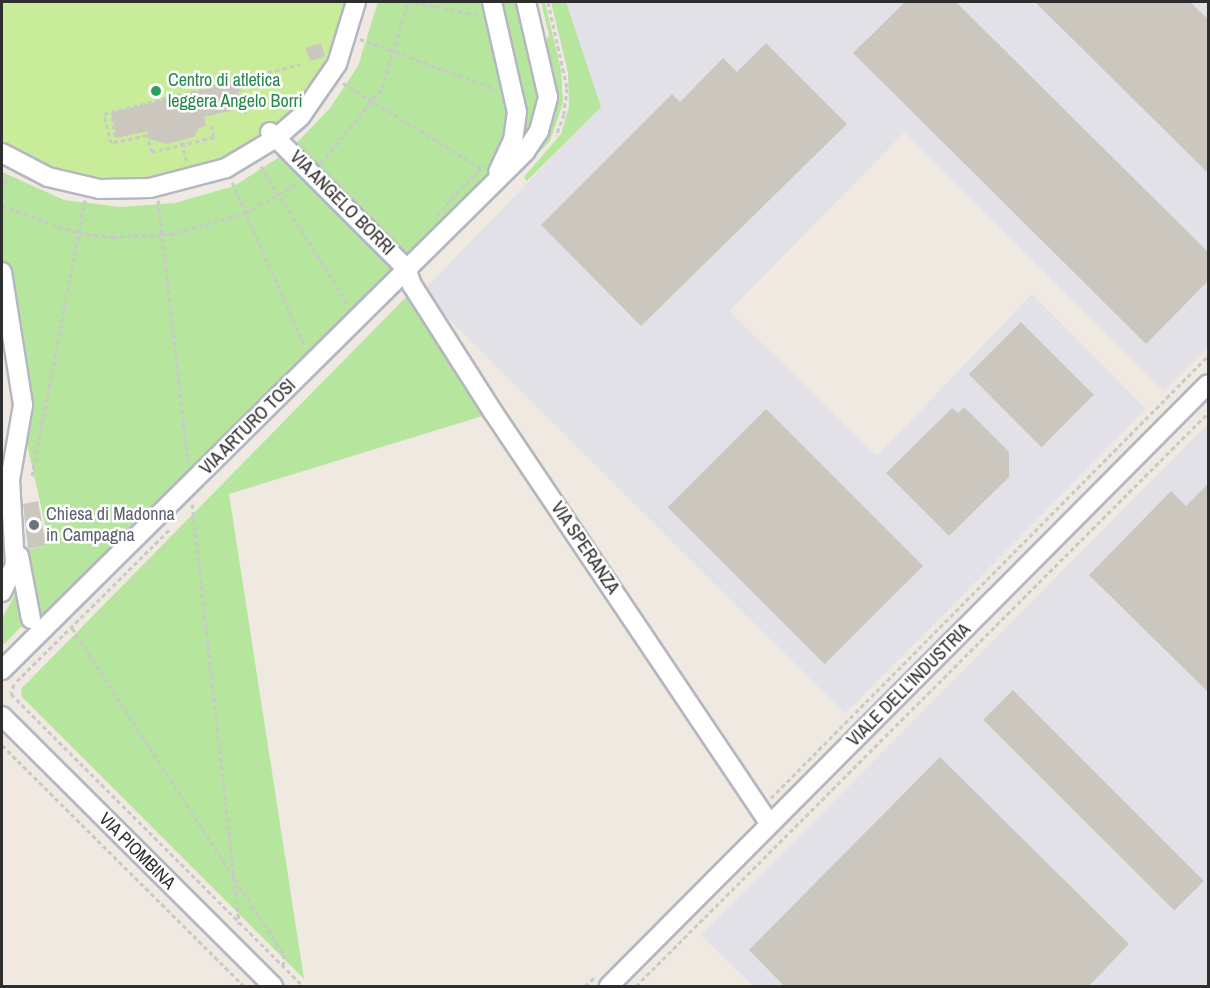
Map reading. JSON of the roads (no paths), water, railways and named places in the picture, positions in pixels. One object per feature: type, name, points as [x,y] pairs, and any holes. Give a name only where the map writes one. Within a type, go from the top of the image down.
[{"type":"street","name":"VIA ANGELO BORRI","points":[[2,153],[48,177],[87,187],[127,190],[156,187],[226,168],[253,153],[273,135],[301,116],[330,75],[348,35],[356,2]]},
{"type":"street","name":"VIA ARTURO TOSI","points":[[487,175],[532,142],[546,109],[547,88],[526,2]]},
{"type":"street","name":"VIA ARTURO TOSI","points":[[2,670],[185,478],[406,268],[487,175],[513,141],[517,112],[484,8]]},
{"type":"street","name":"VIA ANGELO BORRI","points":[[273,135],[406,268]]},
{"type":"street","name":"VIA SPERANZA","points":[[406,268],[412,285],[493,412],[770,824]]},
{"type":"street","points":[[2,272],[22,405],[10,480],[16,538],[31,619]]},
{"type":"street","name":"VIALE DELL'INDUSTRIA","points":[[605,978],[770,824],[1209,384]]},
{"type":"street","points":[[2,592],[15,565],[16,538]]},
{"type":"street","name":"VIA PIOMBINA","points":[[2,716],[273,987]]},
{"type":"place","name":"Centro di atletica leggera Angelo Borri","points":[[156,91]]},
{"type":"place","name":"Chiesa di Madonna in Campagna","points":[[34,525]]}]
